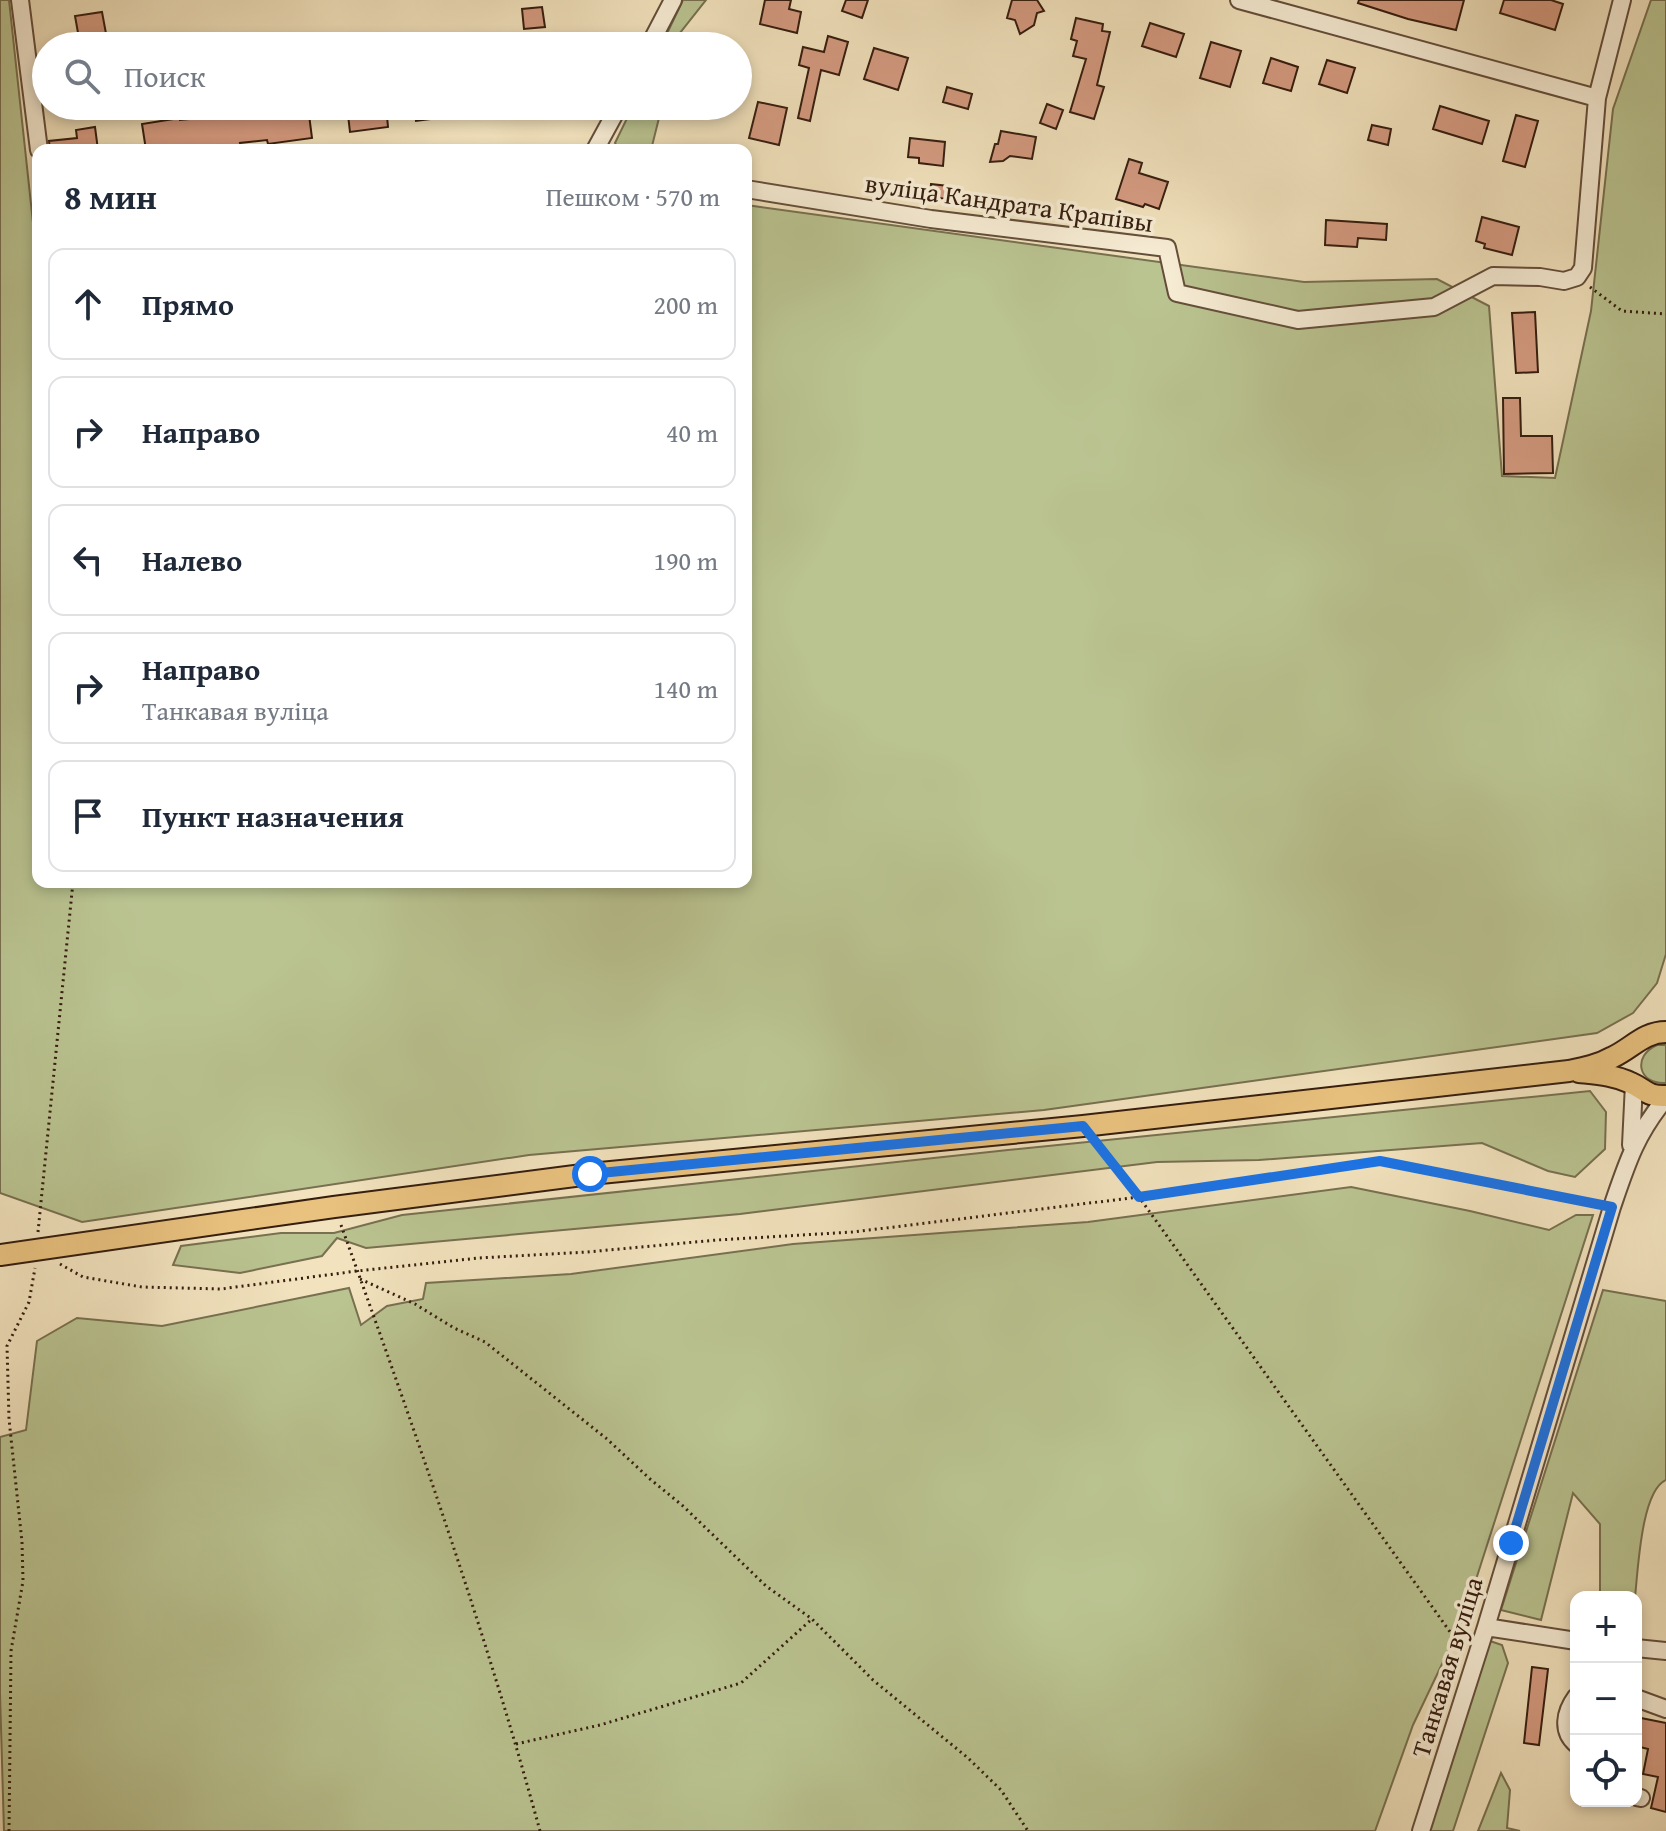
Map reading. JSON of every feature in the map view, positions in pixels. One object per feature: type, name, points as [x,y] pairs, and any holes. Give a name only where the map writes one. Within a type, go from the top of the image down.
[{"type":"main road","points":[[0,1255],[590,1174],[1083,1126],[1569,1071],[1615,1057],[1666,1017]]},
{"type":"main road","points":[[1634,1084],[1629,1067],[1630,1055],[1639,1040],[1666,1032]]},
{"type":"main road","points":[[1569,1071],[1605,1075],[1634,1084],[1650,1095],[1666,1097]]},
{"type":"street","points":[[20,0],[32,95]]},
{"type":"street","points":[[656,32],[673,0]]},
{"type":"street","points":[[1239,0],[1597,98]]},
{"type":"street","points":[[1577,277],[1583,268],[1597,98],[1622,0]]},
{"type":"street","points":[[35,120],[38,144]]},
{"type":"street","points":[[598,144],[611,120]]},
{"type":"street","name":"вуліца Кандрата Крапівы","points":[[752,190],[931,219],[1167,248],[1177,293],[1298,320],[1434,307],[1493,276],[1564,281],[1577,277]]},
{"type":"street","name":"Танкавая вуліца","points":[[1631,1151],[1634,1084]]},
{"type":"street","name":"Танкавая вуліца","points":[[1421,1831],[1486,1627],[1612,1207],[1631,1151],[1650,1117],[1666,1097]]},
{"type":"street","points":[[1486,1627],[1570,1640]]},
{"type":"street","points":[[1642,1649],[1666,1651]]},
{"type":"street","points":[[1642,1700],[1666,1709]]},
{"type":"street","points":[[1570,1708],[1566,1715],[1566,1730],[1570,1739]]},
{"type":"path","points":[[1577,277],[1622,311],[1666,314]]},
{"type":"path","points":[[9,1831],[11,1651],[23,1581],[9,1419],[7,1346],[29,1302],[34,1277],[72,888]]},
{"type":"path","points":[[1083,1126],[1139,1197],[1453,1636]]},
{"type":"path","points":[[35,1251],[83,1277],[142,1287],[221,1289],[479,1258],[853,1232],[1139,1197],[1380,1161],[1612,1207]]},
{"type":"path","points":[[334,1207],[445,1521],[516,1744],[540,1831]]},
{"type":"path","points":[[360,1279],[415,1304],[454,1328],[485,1342],[607,1439],[766,1586],[812,1619],[873,1680],[956,1748],[1001,1790],[1028,1831]]},
{"type":"path","points":[[516,1744],[600,1725],[741,1683],[812,1619]]},
{"type":"green space","points":[[0,0],[9,0],[32,213],[32,888],[752,888],[752,206],[1304,282],[1437,279],[1489,306],[1502,476],[1555,478],[1591,311],[1613,109],[1651,0],[1666,0],[1666,954],[1657,983],[1633,1013],[1597,1033],[1044,1110],[529,1155],[82,1222],[0,1193]]},
{"type":"green space","points":[[683,0],[706,0],[681,32],[668,32]]},
{"type":"green space","points":[[626,120],[658,120],[652,144],[615,143]]},
{"type":"green space","points":[[1657,1045],[1666,1045],[1666,1083],[1649,1079],[1642,1069],[1644,1056]]},
{"type":"green space","points":[[1590,1091],[1606,1112],[1605,1149],[1575,1177],[1548,1171],[1482,1143],[1259,1160],[1157,1162],[740,1214],[366,1248],[337,1238],[322,1256],[240,1273],[173,1265],[181,1246],[281,1233],[334,1233],[402,1215]]},
{"type":"green space","points":[[1351,1187],[1549,1230],[1576,1215],[1593,1215],[1463,1620],[1413,1725],[1375,1831],[4,1831],[0,1693],[0,1437],[26,1430],[37,1341],[77,1318],[162,1326],[349,1288],[361,1325],[387,1306],[423,1299],[426,1283],[571,1274],[793,1244],[1088,1222]]},
{"type":"green space","points":[[1603,1290],[1666,1301],[1666,1480],[1651,1499],[1646,1515],[1636,1591],[1600,1591],[1600,1524],[1573,1493],[1541,1620],[1501,1610]]},
{"type":"green space","points":[[1490,1641],[1502,1645],[1508,1663],[1453,1831],[1427,1831]]},
{"type":"green space","points":[[1501,1773],[1510,1790],[1507,1828],[1520,1831],[1478,1831]]},
{"type":"building","points":[[765,0],[791,0],[789,9],[801,12],[797,33],[760,24]]},
{"type":"building","points":[[846,0],[868,0],[862,18],[842,11]]},
{"type":"building","points":[[1012,0],[1037,0],[1044,11],[1037,13],[1034,25],[1020,34],[1015,20],[1007,18]]},
{"type":"building","points":[[1359,0],[1464,0],[1456,30],[1408,19],[1358,3]]},
{"type":"building","points":[[1504,0],[1551,0],[1563,4],[1555,30],[1500,13]]},
{"type":"building","points":[[542,7],[545,27],[524,29],[522,9]]},
{"type":"building","points":[[102,12],[106,32],[78,32],[75,16]]},
{"type":"building","points":[[1076,18],[1103,24],[1102,31],[1110,32],[1097,85],[1104,87],[1094,119],[1070,112],[1086,59],[1073,56],[1077,41],[1071,39]]},
{"type":"building","points":[[1150,23],[1184,34],[1176,57],[1142,46]]},
{"type":"building","points":[[828,36],[848,42],[839,75],[821,70],[810,121],[798,118],[809,68],[799,65],[803,47],[824,52]]},
{"type":"building","points":[[1211,42],[1241,51],[1230,87],[1200,78]]},
{"type":"building","points":[[874,48],[908,58],[898,90],[864,79]]},
{"type":"building","points":[[1271,58],[1298,67],[1291,91],[1263,83]]},
{"type":"building","points":[[1327,60],[1355,68],[1347,93],[1319,84]]},
{"type":"building","points":[[947,87],[972,94],[968,109],[943,102]]},
{"type":"building","points":[[758,102],[787,108],[779,145],[749,138]]},
{"type":"building","points":[[1047,104],[1063,110],[1056,129],[1040,123]]},
{"type":"building","points":[[1440,106],[1489,121],[1482,144],[1433,129]]},
{"type":"building","points":[[1516,115],[1538,121],[1525,167],[1503,161]]},
{"type":"building","points":[[167,120],[310,120],[312,138],[268,144],[267,140],[240,144],[145,144],[142,124]]},
{"type":"building","points":[[349,120],[387,120],[388,127],[350,132]]},
{"type":"building","points":[[1372,125],[1391,129],[1388,145],[1368,140]]},
{"type":"building","points":[[95,127],[97,144],[49,144],[49,141],[77,138],[76,130]]},
{"type":"building","points":[[1001,131],[1036,137],[1032,159],[1010,156],[1003,161],[990,162]]},
{"type":"building","points":[[910,138],[945,142],[943,166],[919,163],[919,158],[908,157]]},
{"type":"building","points":[[1129,159],[1142,163],[1139,173],[1168,182],[1159,209],[1116,199]]},
{"type":"building","points":[[931,184],[948,186],[947,199],[930,197]]},
{"type":"building","points":[[1482,217],[1519,227],[1512,255],[1484,248],[1485,244],[1476,241]]},
{"type":"building","points":[[1326,220],[1387,224],[1386,240],[1358,238],[1357,247],[1325,245]]},
{"type":"building","points":[[1535,312],[1538,372],[1516,373],[1512,313]]},
{"type":"building","points":[[1503,398],[1520,398],[1521,436],[1552,436],[1553,473],[1504,474]]},
{"type":"building","points":[[1532,1667],[1548,1669],[1539,1745],[1524,1743]]},
{"type":"building","points":[[1642,1718],[1666,1723],[1666,1812],[1651,1808],[1658,1777],[1643,1774],[1648,1749],[1642,1748]]},
{"type":"route","points":[[590,1174],[1083,1126],[1139,1197],[1380,1161],[1612,1207],[1511,1543]]}]
